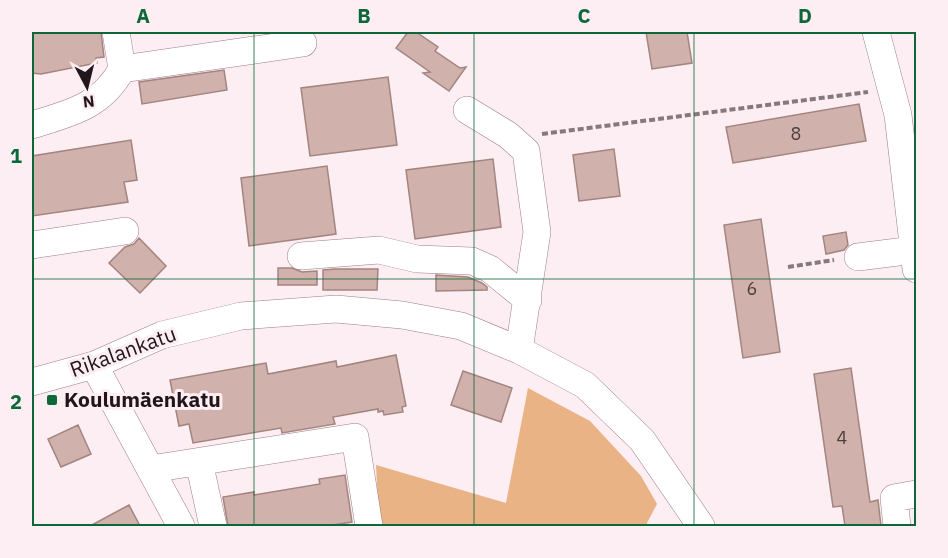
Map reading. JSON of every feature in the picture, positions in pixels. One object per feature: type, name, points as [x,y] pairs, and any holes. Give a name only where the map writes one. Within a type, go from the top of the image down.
[{"type":"street","points":[[32,125],[86,106],[108,90],[122,69],[116,32]]},
{"type":"street","points":[[858,257],[915,260],[912,204],[898,115],[876,32]]},
{"type":"street","points":[[122,69],[303,43]]},
{"type":"street","points":[[467,110],[508,135],[526,151],[537,232],[519,350]]},
{"type":"street","points":[[32,244],[124,231]]},
{"type":"street","points":[[301,256],[379,250],[417,259],[472,261],[490,269],[528,300]]},
{"type":"street","name":"Rikalankatu","points":[[32,382],[94,365],[162,335],[240,316],[336,309],[391,314],[461,326],[519,350],[585,385],[642,440],[701,526]]},
{"type":"street","points":[[94,365],[181,526]]},
{"type":"street","points":[[151,469],[355,437],[369,526]]},
{"type":"street","points":[[199,462],[213,526]]},
{"type":"street","points":[[897,526],[894,498],[916,494]]},
{"type":"path","points":[[508,135],[528,136],[871,91]]},
{"type":"path","points":[[788,267],[858,257]]},
{"type":"shaded area","points":[[528,388],[590,421],[641,476],[657,504],[647,526],[379,526],[376,465],[506,503]]},
{"type":"building","points":[[32,32],[101,32],[104,57],[96,58],[97,63],[41,74],[32,73]]},
{"type":"building","points":[[408,32],[416,32],[438,47],[435,51],[460,68],[466,67],[449,91],[423,73],[430,72],[396,48]]},
{"type":"building","points":[[646,32],[687,32],[692,63],[652,69]]},
{"type":"building","points":[[224,70],[227,90],[142,104],[139,82]]},
{"type":"building","points":[[388,77],[397,145],[310,156],[301,88]]},
{"type":"building","points":[[859,104],[866,141],[733,163],[726,127]]},
{"type":"building","points":[[131,140],[137,180],[124,182],[128,202],[32,216],[32,156]]},
{"type":"building","points":[[614,149],[620,196],[579,201],[573,155]]},
{"type":"building","points":[[493,159],[501,227],[415,239],[406,170]]},
{"type":"building","points":[[327,166],[336,234],[249,246],[241,178]]},
{"type":"building","points":[[761,219],[780,352],[743,358],[724,225]]},
{"type":"building","points":[[846,232],[848,245],[844,250],[826,254],[823,236]]},
{"type":"building","points":[[139,238],[166,266],[140,293],[109,263],[125,247],[134,244]]},
{"type":"building","points":[[278,268],[292,268],[302,272],[317,271],[317,285],[278,285]]},
{"type":"building","points":[[378,269],[377,290],[323,290],[323,270]]},
{"type":"building","points":[[436,275],[468,277],[482,283],[487,290],[436,291]]},
{"type":"building","points":[[396,355],[406,406],[402,407],[403,412],[384,415],[383,411],[378,412],[378,409],[333,417],[335,424],[282,433],[281,428],[193,443],[189,424],[179,426],[170,380],[266,363],[268,374],[336,361],[337,367]]},
{"type":"building","points":[[851,368],[870,502],[878,500],[881,526],[845,526],[842,506],[833,507],[814,374]]},
{"type":"building","points":[[463,371],[512,388],[501,422],[451,405]]},
{"type":"building","points":[[78,425],[91,454],[61,467],[48,439]]},
{"type":"building","points":[[345,475],[352,522],[326,526],[228,526],[223,497],[254,492],[254,495],[320,484],[319,479]]},
{"type":"building","points":[[129,505],[140,526],[90,526]]},
{"type":"place","name":"Koulumäenkatu","points":[[52,400]]}]
